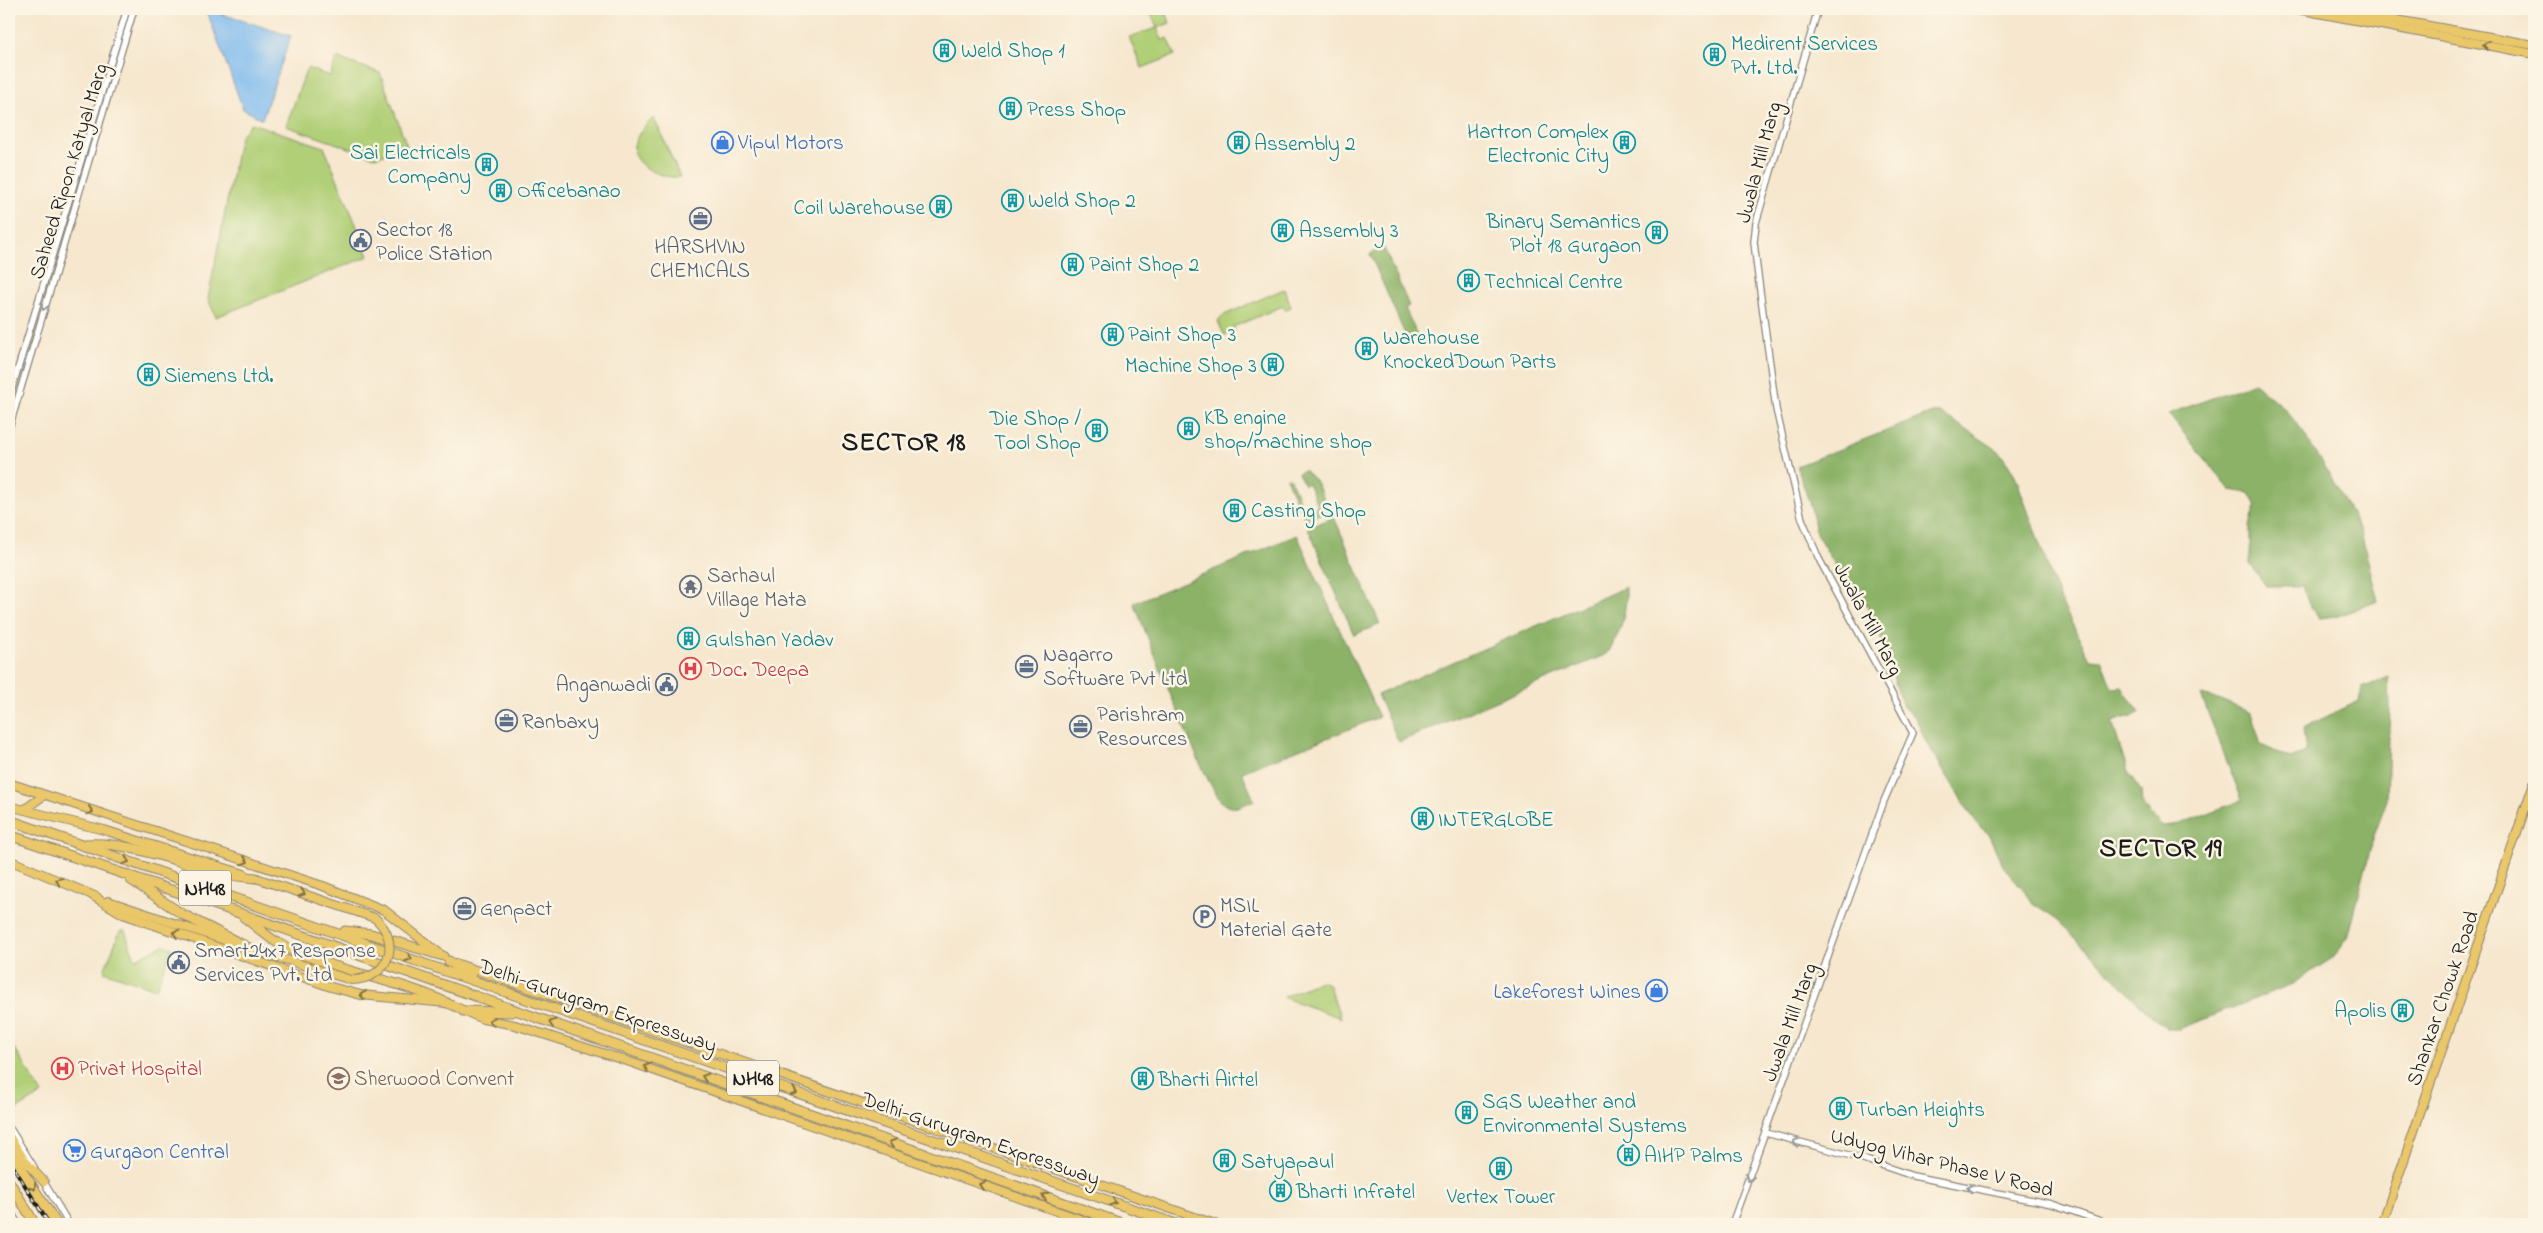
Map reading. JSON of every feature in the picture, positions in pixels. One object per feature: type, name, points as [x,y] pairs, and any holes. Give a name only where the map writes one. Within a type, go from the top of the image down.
[{"type":"highway","name":"Delhi-Gurugram Expressway","points":[[9,820],[1176,1224]]},
{"type":"highway","name":"Delhi-Gurugram Expressway","points":[[9,835],[239,912],[1124,1224]]},
{"type":"highway","points":[[80,845],[110,845],[147,852],[225,874],[256,878]]},
{"type":"highway","points":[[123,874],[154,896],[197,922],[249,948]]},
{"type":"highway","points":[[239,912],[276,942],[308,957],[393,983],[447,1004]]},
{"type":"highway","points":[[330,930],[371,934],[446,958],[481,984]]},
{"type":"highway","points":[[463,1011],[520,1012]]},
{"type":"highway","points":[[9,1151],[57,1224]]},
{"type":"highway","points":[[9,1181],[36,1224]]},
{"type":"main road","points":[[2297,9],[2534,54]]},
{"type":"main road","points":[[2336,9],[2534,45]]},
{"type":"main road","points":[[9,783],[323,886],[384,910],[446,958],[1215,1224]]},
{"type":"main road","name":"Shankar Chowk Road","points":[[2382,1224],[2534,783]]},
{"type":"main road","points":[[25,809],[44,796]]},
{"type":"main road","name":"Shankar Chowk Road","points":[[2387,1224],[2534,798]]},
{"type":"main road","points":[[9,806],[68,820],[256,878],[376,918],[384,925],[390,940],[388,957],[382,968],[372,976],[363,980],[351,980],[93,896],[26,867],[9,862]]},
{"type":"main road","points":[[9,856],[26,867]]},
{"type":"main road","points":[[93,896],[123,914],[331,987],[361,995],[447,1004],[484,1019],[515,1025],[630,1062],[1094,1224]]},
{"type":"main road","points":[[9,1136],[25,1161],[44,1182]]},
{"type":"street","name":"Saheed Ripon Katyal Marg","points":[[9,398],[127,9]]},
{"type":"street","name":"Saheed Ripon Katyal Marg","points":[[9,428],[134,9]]},
{"type":"street","name":"Jwala Mill Marg","points":[[1732,1224],[1884,801],[1913,733],[1819,559],[1802,519],[1777,416],[1764,323],[1754,242],[1756,223],[1818,9]]},
{"type":"street","points":[[9,1127],[69,1224]]},
{"type":"street","name":"Udyog Vihar Phase V Road","points":[[1766,1133],[1860,1158],[1913,1176],[2052,1204],[2109,1224]]},
{"type":"street","points":[[9,1209],[18,1224]]},
{"type":"green space","points":[[1149,9],[1165,9],[1170,23],[1157,28]]},
{"type":"green space","points":[[1157,28],[1162,40],[1168,38],[1175,55],[1142,68],[1129,37]]},
{"type":"green space","points":[[337,58],[380,73],[407,146],[375,157],[286,126],[307,68],[330,76]]},
{"type":"green space","points":[[654,118],[680,177],[661,175],[654,172],[641,164],[634,153],[637,138]]},
{"type":"green space","points":[[251,123],[324,147],[369,256],[216,317],[208,299],[240,136]]},
{"type":"green space","points":[[1384,248],[1409,306],[1405,308],[1417,335],[1407,339],[1370,254]]},
{"type":"green space","points":[[1284,289],[1291,307],[1285,310],[1283,306],[1233,327],[1235,331],[1224,335],[1218,321],[1222,316]]},
{"type":"green space","points":[[2254,383],[2285,409],[2303,432],[2336,486],[2361,533],[2378,601],[2338,616],[2319,618],[2310,607],[2302,586],[2266,586],[2250,564],[2250,526],[2256,506],[2249,493],[2230,490],[2168,414]]},
{"type":"green space","points":[[1932,413],[1941,413],[1999,451],[2015,475],[2059,598],[2090,659],[2101,660],[2112,688],[2122,687],[2140,713],[2112,722],[2128,772],[2141,791],[2142,805],[2163,826],[2180,824],[2242,800],[2201,695],[2218,699],[2251,713],[2261,745],[2290,758],[2306,752],[2303,728],[2359,701],[2362,688],[2389,677],[2387,800],[2374,835],[2348,938],[2334,957],[2292,984],[2179,1029],[2168,1029],[2151,1016],[2057,919],[2031,902],[2024,890],[2003,866],[1988,833],[1980,827],[1966,807],[1925,740],[1916,718],[1903,707],[1881,638],[1863,597],[1845,581],[1816,533],[1812,511],[1797,466]]},
{"type":"green space","points":[[1304,470],[1315,480],[1329,510],[1305,520],[1286,478],[1289,477],[1305,512],[1318,506],[1308,483],[1304,485],[1298,473]]},
{"type":"green space","points":[[1334,517],[1380,624],[1354,635],[1308,528]]},
{"type":"green space","points":[[1297,535],[1379,717],[1242,772],[1254,800],[1240,806],[1229,807],[1216,794],[1191,744],[1134,603]]},
{"type":"green space","points":[[1626,587],[1622,622],[1607,654],[1399,742],[1377,695]]},
{"type":"green space","points":[[120,931],[125,931],[135,959],[164,945],[172,948],[156,989],[104,971]]},
{"type":"green space","points":[[1321,981],[1328,984],[1341,1018],[1285,998],[1285,996]]},
{"type":"green space","points":[[15,1049],[42,1094],[14,1111],[9,1101],[9,1053]]},
{"type":"water","points":[[206,9],[291,36],[262,119],[243,109]]},
{"type":"railway","points":[[9,1160],[49,1224]]},
{"type":"place","name":"Weld Shop 1","points":[[945,50]]},
{"type":"place","name":"Medirent Services Pvt. Ltd.","points":[[1715,55]]},
{"type":"place","name":"Press Shop","points":[[1011,109]]},
{"type":"place","name":"Vipul Motors","points":[[722,142]]},
{"type":"place","name":"Assembly 2","points":[[1238,143]]},
{"type":"place","name":"Hartron Complex Electronic City","points":[[1625,143]]},
{"type":"place","name":"Sai Electricals Company","points":[[487,164]]},
{"type":"place","name":"Officebanao","points":[[501,190]]},
{"type":"place","name":"Weld Shop 2","points":[[1012,200]]},
{"type":"place","name":"Coil Warehouse","points":[[941,207]]},
{"type":"place","name":"HARSHVIN CHEMICALS","points":[[700,219]]},
{"type":"place","name":"Assembly 3","points":[[1283,230]]},
{"type":"place","name":"Binary Semantics Plot 18 Gurgaon","points":[[1657,233]]},
{"type":"place","name":"Sector 18 Police Station","points":[[360,241]]},
{"type":"place","name":"Paint Shop 2","points":[[1073,264]]},
{"type":"place","name":"Technical Centre","points":[[1468,281]]},
{"type":"place","name":"Paint Shop 3","points":[[1112,334]]},
{"type":"place","name":"Warehouse KnockedDown Parts","points":[[1367,349]]},
{"type":"place","name":"Machine Shop 3","points":[[1273,365]]},
{"type":"place","name":"Siemens Ltd.","points":[[148,375]]},
{"type":"place","name":"KB engine shop/machine shop","points":[[1188,429]]},
{"type":"place","name":"Die Shop / Tool Shop","points":[[1097,430]]},
{"type":"place","name":"Casting Shop","points":[[1235,510]]},
{"type":"place","name":"Sarhaul Village Mata","points":[[691,587]]},
{"type":"place","name":"Gulshan Yadav","points":[[689,639]]},
{"type":"place","name":"Nagarro Software Pvt Ltd","points":[[1027,666]]},
{"type":"place","name":"Doc. Deepa","points":[[691,669]]},
{"type":"place","name":"Anganwadi","points":[[667,684]]},
{"type":"place","name":"Ranbaxy","points":[[506,721]]},
{"type":"place","name":"Parishram Resources","points":[[1081,726]]},
{"type":"place","name":"INTERGLOBE","points":[[1422,819]]},
{"type":"place","name":"Genpact","points":[[464,908]]},
{"type":"place","name":"MSIL Material Gate","points":[[1204,917]]},
{"type":"place","name":"Smart24x7 Response Services Pvt. Ltd","points":[[178,962]]},
{"type":"place","name":"Lakeforest Wines","points":[[1657,991]]},
{"type":"place","name":"Apolis","points":[[2403,1010]]},
{"type":"place","name":"Privat Hospital","points":[[62,1068]]},
{"type":"place","name":"Sherwood Convent","points":[[338,1078]]},
{"type":"place","name":"Bharti Airtel","points":[[1142,1079]]},
{"type":"place","name":"Turban Heights","points":[[1840,1109]]},
{"type":"place","name":"SGS Weather and Environmental Systems","points":[[1466,1113]]},
{"type":"place","name":"Gurgaon Central","points":[[74,1151]]},
{"type":"place","name":"AIHP Palms","points":[[1628,1155]]},
{"type":"place","name":"Satyapaul","points":[[1225,1161]]},
{"type":"place","name":"Vertex Tower","points":[[1501,1169]]},
{"type":"place","name":"Bharti Infratel","points":[[1280,1191]]},
{"type":"district","name":"SECTOR 18","points":[[904,441]]},
{"type":"district","name":"SECTOR 19","points":[[2161,847]]}]
